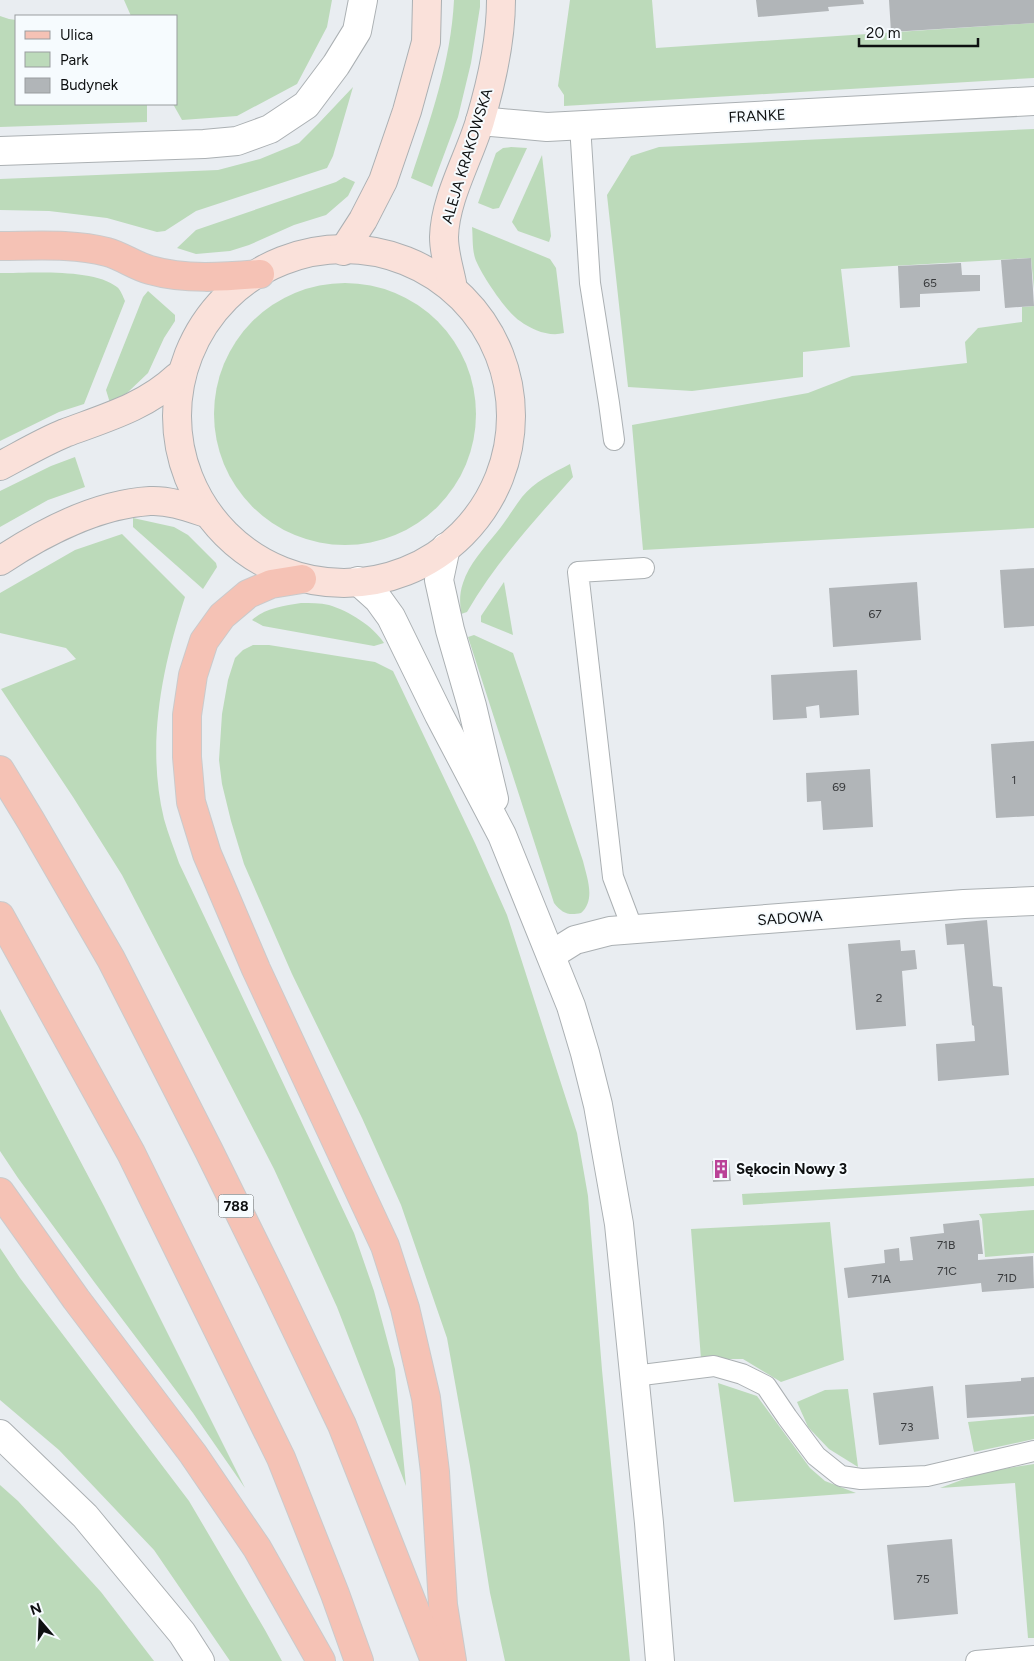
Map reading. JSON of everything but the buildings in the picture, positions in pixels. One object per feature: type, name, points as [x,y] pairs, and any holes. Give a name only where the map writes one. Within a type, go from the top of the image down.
[{"type":"main road","points":[[343,251],[363,220],[383,181],[407,111],[426,42],[427,0]]},
{"type":"main road","name":"ALEJA KRAKOWSKA","points":[[452,282],[446,257],[444,237],[449,207],[480,121],[495,55],[501,0]]},
{"type":"main road","points":[[0,246],[81,248],[108,252],[150,270],[186,276],[220,277],[260,274],[314,256],[343,251],[374,252],[404,258],[452,282],[473,305],[488,328],[504,364],[512,397],[511,436],[504,469],[490,500],[470,528],[446,547],[414,566],[386,577],[358,581],[302,579],[271,584],[248,594],[222,616],[204,641],[193,675],[187,715],[187,757],[191,802],[211,863],[256,969],[385,1246],[405,1308],[426,1398],[435,1472],[444,1605],[452,1661]]},
{"type":"main road","points":[[260,274],[226,298],[203,321],[187,349],[177,377],[174,409],[175,442],[190,489],[206,513],[242,550],[267,565],[302,579]]},
{"type":"main road","points":[[0,466],[63,434],[102,421],[158,394],[177,377]]},
{"type":"main road","points":[[0,561],[52,530],[120,506],[150,501],[175,503],[206,513]]},
{"type":"main road","name":"788","points":[[0,770],[111,959],[209,1150],[272,1279],[342,1425],[435,1661]]},
{"type":"main road","points":[[0,916],[131,1152],[281,1458],[335,1594],[359,1661]]},
{"type":"main road","points":[[0,1192],[76,1298],[193,1454],[257,1548],[321,1661]]},
{"type":"street","points":[[0,151],[204,144],[237,141],[270,129],[306,105],[336,65],[357,31],[363,0]]},
{"type":"street","name":"FRANKE","points":[[480,121],[547,127],[1034,101]]},
{"type":"street","points":[[446,547],[439,580],[450,630],[472,706],[502,835]]},
{"type":"street","points":[[358,581],[378,599],[391,617],[439,715],[502,835],[571,1006],[598,1105],[619,1224],[649,1523],[660,1661]]},
{"type":"street","name":"SADOWA","points":[[551,955],[575,940],[610,931],[964,904],[1034,901]]},
{"type":"street","points":[[0,1434],[85,1516],[182,1633],[200,1661]]},
{"type":"lane","points":[[580,125],[590,283],[610,403],[614,440]]},
{"type":"lane","points":[[634,930],[613,877],[578,572],[644,568]]},
{"type":"lane","points":[[634,1376],[714,1366],[742,1374],[766,1386],[816,1456],[841,1476],[860,1479],[927,1476],[1034,1451]]},
{"type":"lane","points":[[976,1661],[1034,1656]]},
{"type":"green space","points":[[124,0],[332,0],[327,27],[297,84],[237,116],[182,120],[174,105],[178,105],[178,15],[131,15]]},
{"type":"green space","points":[[454,0],[480,0],[480,7],[471,63],[458,117],[432,187],[411,178],[444,68],[449,46]]},
{"type":"green space","points":[[570,0],[652,0],[656,48],[1034,23],[1034,78],[564,106],[564,95],[558,86]]},
{"type":"green space","points":[[0,16],[15,20],[15,105],[147,105],[147,122],[0,127]]},
{"type":"green space","points":[[353,87],[333,156],[327,168],[196,211],[165,231],[157,232],[107,218],[49,211],[0,210],[0,179],[218,170],[260,159],[299,143]]},
{"type":"green space","points":[[1034,129],[1034,289],[1031,258],[841,269],[850,347],[803,352],[803,377],[692,391],[628,387],[607,195],[631,156],[659,147]]},
{"type":"green space","points":[[503,148],[527,148],[499,208],[493,209],[478,203],[496,153]]},
{"type":"green space","points":[[542,155],[551,236],[549,242],[518,231],[512,222]]},
{"type":"green space","points":[[344,177],[355,182],[348,196],[326,215],[294,225],[249,245],[230,251],[196,254],[177,248],[196,230],[336,182]]},
{"type":"green space","points":[[472,227],[550,259],[556,268],[564,333],[552,334],[535,330],[520,321],[508,310],[494,292],[478,265],[473,250]]},
{"type":"green space","points":[[44,272],[93,277],[107,281],[117,287],[125,301],[84,404],[59,412],[0,441],[0,273]]},
{"type":"green space","points":[[345,283],[371,285],[395,293],[418,305],[438,321],[454,341],[466,364],[474,388],[476,414],[474,440],[466,464],[454,487],[438,507],[418,523],[395,535],[371,543],[345,545],[319,543],[295,535],[272,523],[252,507],[236,487],[224,464],[216,440],[214,414],[216,388],[224,364],[236,341],[252,321],[272,305],[295,293],[319,285]]},
{"type":"green space","points":[[148,291],[175,315],[175,321],[164,338],[148,373],[127,393],[110,403],[106,390],[143,297]]},
{"type":"green space","points":[[1034,306],[1034,528],[643,550],[632,425],[808,393],[852,376],[967,363],[965,342],[978,328],[1022,322],[1022,307]]},
{"type":"green space","points":[[75,457],[85,487],[48,500],[0,527],[0,491],[51,466]]},
{"type":"green space","points":[[570,464],[573,477],[530,525],[503,559],[467,612],[461,614],[460,599],[462,587],[469,569],[477,556],[522,497],[532,487]]},
{"type":"green space","points":[[133,518],[174,527],[188,535],[216,563],[217,567],[203,589],[133,527]]},
{"type":"green space","points":[[122,534],[185,597],[169,651],[159,707],[156,763],[164,819],[179,863],[354,1233],[374,1291],[395,1369],[406,1486],[337,1307],[274,1169],[122,875],[1,689],[76,659],[66,648],[0,633],[0,593],[75,550]]},
{"type":"green space","points":[[504,582],[513,635],[481,622],[481,616]]},
{"type":"green space","points":[[301,603],[326,604],[344,611],[367,625],[384,643],[374,646],[263,626],[252,620],[269,610]]},
{"type":"green space","points":[[474,635],[513,653],[583,861],[589,895],[586,908],[581,913],[566,913],[554,903],[468,637]]},
{"type":"green space","points":[[253,645],[269,645],[375,662],[393,671],[507,915],[577,1133],[588,1196],[602,1370],[630,1661],[505,1661],[490,1593],[447,1338],[401,1205],[362,1118],[292,974],[244,864],[231,821],[222,784],[219,760],[222,714],[228,680],[235,658],[243,650]]},
{"type":"green space","points":[[0,1009],[104,1206],[245,1488],[193,1413],[95,1283],[0,1151]]},
{"type":"green space","points":[[1034,1178],[1034,1186],[743,1205],[742,1194]]},
{"type":"green space","points":[[1034,1210],[1034,1253],[985,1257],[982,1219],[979,1214]]},
{"type":"green space","points":[[830,1222],[844,1360],[781,1382],[743,1359],[701,1359],[691,1229]]},
{"type":"green space","points":[[0,1248],[20,1278],[189,1501],[282,1661],[230,1661],[154,1550],[59,1450],[0,1400]]},
{"type":"green space","points":[[718,1383],[757,1396],[810,1468],[825,1481],[856,1493],[734,1502]]},
{"type":"green space","points":[[848,1389],[858,1467],[829,1449],[808,1427],[797,1402],[825,1390]]},
{"type":"green space","points":[[1034,1416],[1034,1439],[974,1452],[968,1422]]},
{"type":"green space","points":[[1034,1464],[1034,1638],[1028,1638],[1015,1483],[940,1488],[983,1472]]},
{"type":"green space","points":[[0,1485],[18,1501],[101,1592],[154,1661],[0,1661]]},
{"type":"place","name":"Sękocin Nowy 3","points":[[721,1169]]}]
